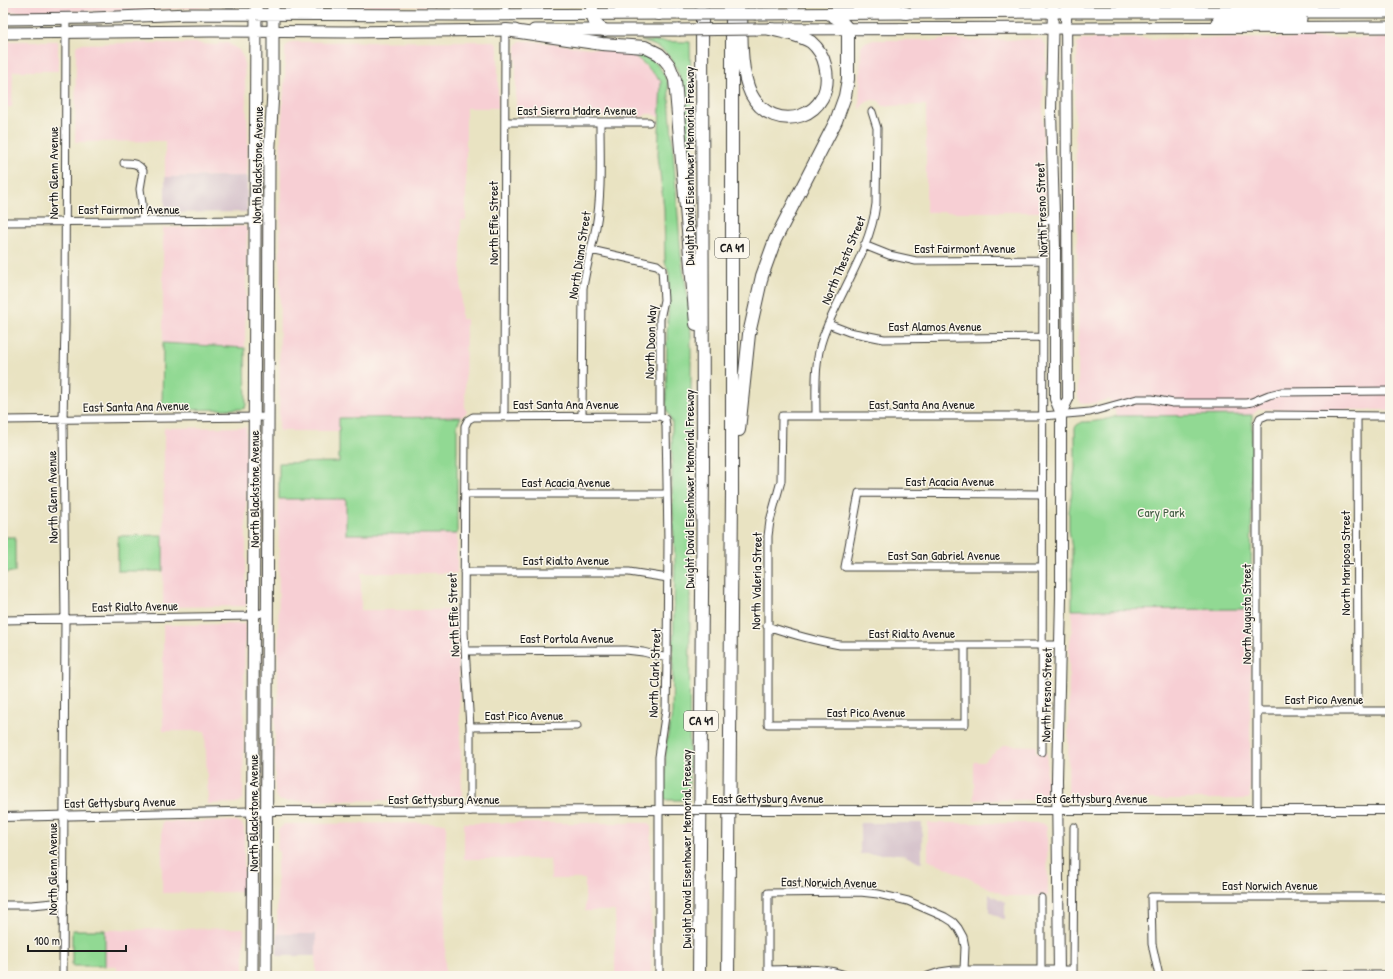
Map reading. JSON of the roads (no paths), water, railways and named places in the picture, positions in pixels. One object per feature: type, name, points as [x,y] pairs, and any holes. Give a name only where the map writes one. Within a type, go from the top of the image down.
[{"type":"highway","points":[[624,3],[634,8],[659,14]]},
{"type":"highway","points":[[695,3],[697,90],[703,210]]},
{"type":"highway","name":"Dwight David Eisenhower Memorial Freeway","points":[[699,976],[704,467],[702,3]]},
{"type":"highway","name":"CA 41","points":[[728,976],[732,493],[732,3]]},
{"type":"highway","points":[[741,3],[745,74],[750,92],[756,102],[766,111],[778,116],[792,117],[807,113],[820,102],[826,91],[827,77],[824,59],[816,46],[807,40],[770,29]]},
{"type":"highway","points":[[863,3],[906,13]]},
{"type":"highway","points":[[592,9],[596,25],[604,30]]},
{"type":"highway","points":[[732,493],[749,334],[758,289],[775,240],[823,147],[843,104],[848,79],[848,29],[840,20],[830,14]]},
{"type":"highway","points":[[506,30],[602,44],[645,48],[659,54],[669,65],[673,73],[693,285],[696,364],[704,467]]},
{"type":"main road","name":"North Blackstone Avenue","points":[[252,976],[256,3]]},
{"type":"main road","name":"North Blackstone Avenue","points":[[266,976],[269,162],[273,92],[273,3]]},
{"type":"main road","points":[[3,19],[172,14],[506,15],[592,9],[659,14],[906,13],[1053,7],[1259,8],[1329,12],[1390,12]]},
{"type":"main road","name":"North Fresno Street","points":[[1053,7],[1051,112],[1056,340],[1055,399],[1061,414],[1058,810],[1059,973]]},
{"type":"main road","name":"North Fresno Street","points":[[1061,414],[1068,399],[1066,7]]},
{"type":"main road","points":[[1195,28],[1221,21],[1256,19],[1259,8]]},
{"type":"main road","points":[[506,30],[507,26],[514,22],[535,22],[592,9]]},
{"type":"main road","points":[[1254,28],[1257,23],[1264,20],[1296,20],[1329,12]]},
{"type":"main road","points":[[458,30],[466,23],[502,22],[506,15]]},
{"type":"main road","points":[[3,33],[1390,27]]},
{"type":"main road","points":[[255,138],[262,151],[261,213],[269,220]]},
{"type":"main road","points":[[1053,165],[1060,173],[1061,199],[1066,207]]},
{"type":"main road","points":[[255,220],[262,228],[263,268],[269,275]]},
{"type":"street","points":[[506,3],[506,15]]},
{"type":"street","name":"North Glenn Avenue","points":[[64,976],[65,620],[63,419],[65,324],[66,18]]},
{"type":"street","name":"North Effie Street","points":[[504,416],[506,30]]},
{"type":"street","name":"North Thesta Street","points":[[816,416],[816,368],[822,338],[872,227],[876,204],[877,128],[872,112]]},
{"type":"street","name":"East Sierra Madre Avenue","points":[[505,122],[649,122]]},
{"type":"street","name":"North Diana Street","points":[[582,416],[583,288],[596,227],[600,193],[600,122]]},
{"type":"street","points":[[124,163],[138,165],[143,171],[140,189],[142,221]]},
{"type":"street","points":[[1042,752],[1043,224],[1054,215]]},
{"type":"street","name":"East Fairmont Avenue","points":[[3,222],[255,220]]},
{"type":"street","name":"East Fairmont Avenue","points":[[864,245],[889,255],[916,260],[1043,260]]},
{"type":"street","name":"North Doon Way","points":[[591,250],[657,265],[662,269],[664,300],[660,319],[662,418]]},
{"type":"street","name":"East Alamos Avenue","points":[[828,324],[849,332],[884,339],[1043,337]]},
{"type":"street","name":"East Santa Ana Avenue","points":[[782,416],[1042,416],[1090,412],[1137,399],[1152,399],[1173,403],[1239,403],[1252,402],[1281,392],[1390,392]]},
{"type":"street","name":"East Santa Ana Avenue","points":[[468,420],[473,417],[504,416],[662,418]]},
{"type":"street","name":"North Valeria Street","points":[[768,724],[768,536],[770,521],[781,481],[782,416]]},
{"type":"street","name":"North Augusta Street","points":[[1258,810],[1257,425],[1260,418],[1267,416],[1357,416]]},
{"type":"street","points":[[1357,416],[1390,416]]},
{"type":"street","name":"North Mariposa Street","points":[[1357,416],[1358,711]]},
{"type":"street","name":"East Santa Ana Avenue","points":[[3,420],[268,417]]},
{"type":"street","name":"North Clark Street","points":[[659,976],[659,756],[666,710],[668,578],[666,426],[662,418]]},
{"type":"street","name":"North Effie Street","points":[[468,420],[465,426],[464,632],[470,727],[470,811]]},
{"type":"street","name":"East Acacia Avenue","points":[[845,566],[859,493],[1042,494]]},
{"type":"street","name":"East Acacia Avenue","points":[[465,494],[666,494]]},
{"type":"street","name":"East San Gabriel Avenue","points":[[845,566],[1042,567]]},
{"type":"street","name":"East Rialto Avenue","points":[[464,572],[629,572],[668,578]]},
{"type":"street","name":"East Rialto Avenue","points":[[3,620],[253,616],[267,610]]},
{"type":"street","name":"East Rialto Avenue","points":[[767,626],[798,636],[840,645],[1060,645]]},
{"type":"street","name":"East Pico Avenue","points":[[768,724],[965,724],[965,646]]},
{"type":"street","name":"East Portola Avenue","points":[[466,651],[626,650],[643,652],[667,658]]},
{"type":"street","name":"East Pico Avenue","points":[[1257,711],[1390,711]]},
{"type":"street","name":"East Pico Avenue","points":[[470,727],[577,726]]},
{"type":"street","name":"East Gettysburg Avenue","points":[[3,817],[252,811],[1390,810]]},
{"type":"street","points":[[928,976],[940,972],[964,970],[1073,973],[1074,827]]},
{"type":"street","name":"East Norwich Avenue","points":[[847,976],[824,970],[768,970],[768,893],[860,892],[878,894],[908,901],[945,917],[953,922],[958,928],[963,937],[964,970]]},
{"type":"street","name":"East Norwich Avenue","points":[[1159,976],[1152,944],[1151,897],[1390,897]]},
{"type":"street","points":[[1041,898],[1041,973]]},
{"type":"street","points":[[3,905],[32,905],[64,902]]},
{"type":"street","points":[[1299,976],[1390,974]]},
{"type":"park label","name":"Cary Park","points":[[1161,512]]}]
